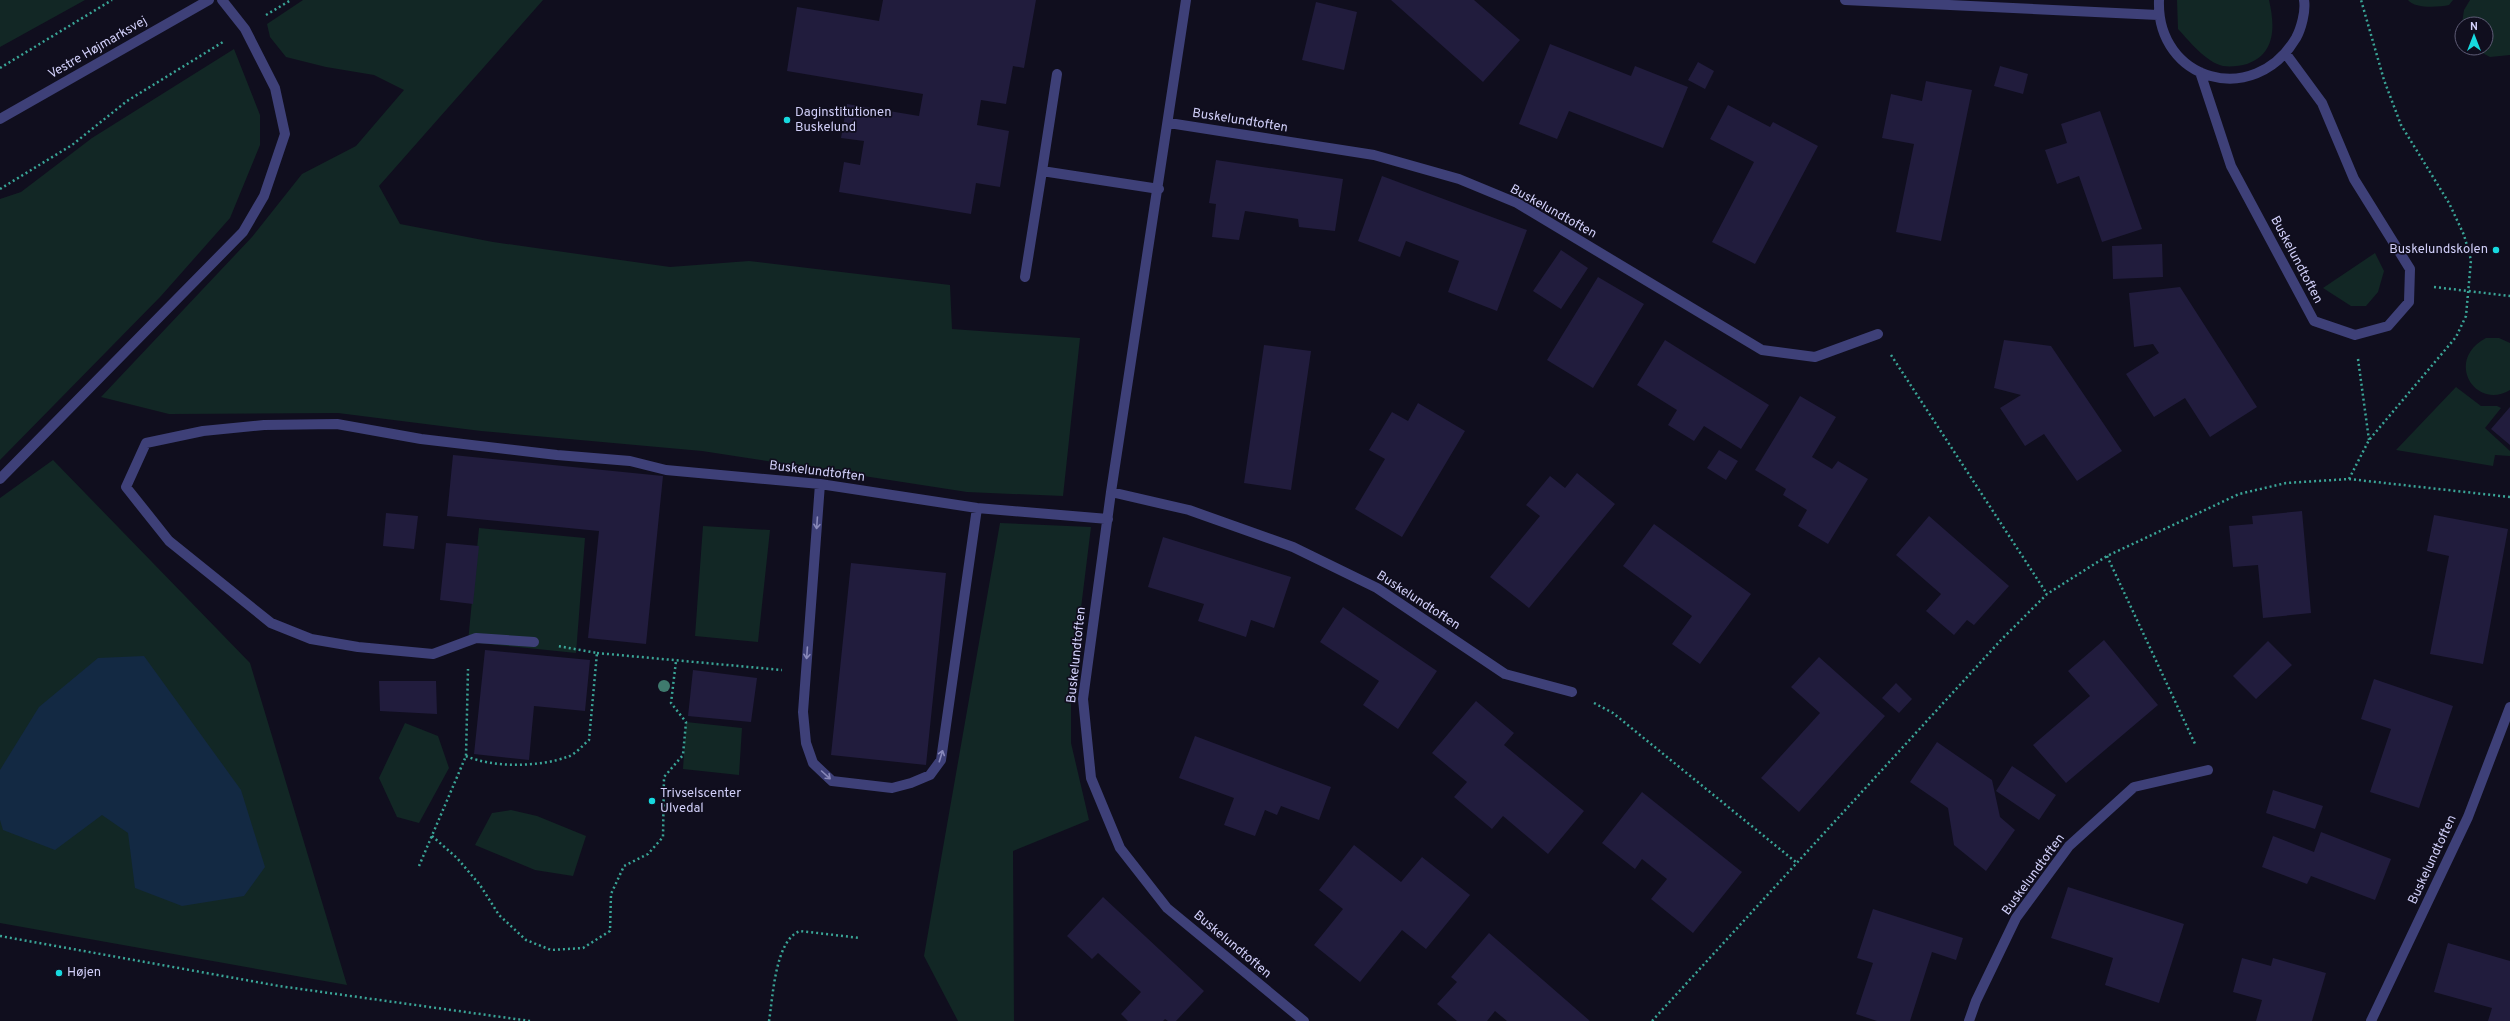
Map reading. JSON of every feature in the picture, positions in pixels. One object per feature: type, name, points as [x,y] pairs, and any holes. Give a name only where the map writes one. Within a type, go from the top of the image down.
[{"type":"street","name":"Vestre Højmarksvej","points":[[0,119],[209,0]]},
{"type":"street","points":[[0,479],[242,232],[264,196],[285,134],[275,88],[245,28],[222,0]]},
{"type":"street","name":"Buskelundtoften","points":[[1186,0],[1159,189],[1111,492],[1083,699],[1091,778],[1120,848],[1167,908],[1304,1021]]},
{"type":"street","points":[[1845,0],[2158,15]]},
{"type":"street","points":[[2159,0],[2158,15],[2165,39],[2180,59],[2200,72],[2222,79],[2246,78],[2268,69],[2286,54],[2300,30],[2304,0]]},
{"type":"street","points":[[2286,54],[2322,103],[2354,179],[2410,269],[2409,302],[2388,326],[2355,335]]},
{"type":"street","name":"Buskelundtoften","points":[[2200,72],[2231,166],[2314,321],[2355,335]]},
{"type":"street","points":[[1025,277],[1057,74]]},
{"type":"street","name":"Buskelundtoften","points":[[1169,123],[1374,154],[1459,179],[1517,203],[1762,350],[1815,357],[1878,334]]},
{"type":"street","points":[[1042,171],[1159,189]]},
{"type":"street","name":"Buskelundtoften","points":[[534,642],[476,638],[433,654],[358,647],[311,639],[270,623],[170,541],[126,488],[146,443],[203,431],[264,425],[337,424],[421,439],[557,456],[630,461],[666,470],[820,484],[976,508],[1108,519]]},
{"type":"street","points":[[820,484],[803,712],[806,743],[813,763],[832,781],[892,788],[911,783],[930,775],[941,760],[976,508]]},
{"type":"street","name":"Buskelundtoften","points":[[1111,492],[1190,510],[1293,547],[1377,588],[1505,674],[1572,692]]},
{"type":"street","name":"Buskelundtoften","points":[[2371,1021],[2468,817],[2510,707]]},
{"type":"street","name":"Buskelundtoften","points":[[1969,1021],[1976,1001],[2016,918],[2068,846],[2134,787],[2208,770]]},
{"type":"path","points":[[0,68],[112,0]]},
{"type":"path","points":[[0,189],[72,144],[127,101],[291,0]]},
{"type":"path","points":[[2410,284],[2510,296]]},
{"type":"path","points":[[1878,334],[2047,594]]},
{"type":"path","points":[[2355,335],[2369,440]]},
{"type":"path","points":[[1652,1021],[2001,640],[2047,594],[2107,556],[2239,494],[2286,483],[2349,479],[2510,497]]},
{"type":"path","points":[[2107,556],[2208,770]]},
{"type":"path","points":[[534,642],[597,653],[806,672]]},
{"type":"path","points":[[466,756],[476,761],[535,765],[569,757],[589,740],[597,653]]},
{"type":"path","points":[[432,836],[457,858],[480,885],[498,915],[526,940],[551,950],[583,948],[610,931],[611,894],[624,866],[648,854],[663,837],[664,777],[684,755],[686,722],[671,702],[676,660]]},
{"type":"path","points":[[419,866],[466,756],[468,666]]},
{"type":"path","points":[[1572,692],[1613,713],[1797,863]]},
{"type":"path","points":[[769,1021],[782,950],[793,934],[800,931],[860,938]]},
{"type":"path","points":[[0,936],[279,986],[530,1021]]},
{"type":"green space","points":[[0,0],[85,0],[0,47]]},
{"type":"green space","points":[[303,0],[543,0],[379,186],[400,224],[493,242],[670,267],[749,261],[950,285],[952,329],[1080,338],[1063,496],[967,492],[702,451],[481,431],[338,413],[169,414],[101,397],[252,237],[302,174],[356,146],[404,90],[374,75],[326,67],[286,57],[270,37],[267,24]]},
{"type":"green space","points":[[2177,0],[2269,0],[2272,29],[2268,46],[2264,53],[2257,59],[2247,64],[2238,66],[2223,66],[2217,64],[2204,56],[2178,29]]},
{"type":"green space","points":[[2408,0],[2453,0],[2449,5],[2433,7],[2416,5]]},
{"type":"green space","points":[[2470,0],[2510,0],[2510,55],[2490,57],[2488,56],[2494,56],[2494,16],[2463,16],[2464,10]]},
{"type":"green space","points":[[234,49],[260,115],[260,145],[230,218],[161,296],[0,460],[0,199],[21,192],[92,138]]},
{"type":"green space","points":[[2375,253],[2384,271],[2378,292],[2366,306],[2351,306],[2323,288]]},
{"type":"green space","points":[[2486,338],[2499,338],[2510,343],[2510,390],[2497,395],[2486,394],[2476,389],[2469,380],[2466,370],[2467,358],[2474,347]]},
{"type":"green space","points":[[2456,387],[2481,406],[2497,406],[2501,408],[2485,428],[2510,451],[2510,456],[2495,455],[2493,466],[2396,450]]},
{"type":"green space","points":[[53,460],[250,663],[347,985],[0,923],[0,498]]},
{"type":"green space","points":[[1000,523],[1091,527],[1071,689],[1071,743],[1089,820],[1013,851],[1014,1021],[958,1021],[924,956]]},
{"type":"green space","points":[[703,526],[770,530],[758,642],[695,636]]},
{"type":"green space","points":[[479,528],[585,538],[576,653],[468,642]]},
{"type":"green space","points":[[686,722],[742,728],[739,775],[683,769]]},
{"type":"green space","points":[[405,723],[438,736],[449,768],[419,823],[397,817],[379,778]]},
{"type":"green space","points":[[511,810],[537,816],[586,836],[573,876],[535,870],[475,845],[492,813]]},
{"type":"water","points":[[144,656],[241,790],[265,867],[244,896],[182,906],[135,888],[128,833],[102,815],[55,850],[3,830],[0,820],[0,770],[39,707],[98,658]]},
{"type":"building","points":[[883,0],[1036,0],[1024,68],[1013,66],[1006,104],[981,100],[977,125],[1009,131],[1000,187],[976,183],[971,214],[839,192],[844,162],[860,165],[864,141],[841,138],[847,104],[919,116],[923,94],[787,71],[797,7],[879,21]]},
{"type":"building","points":[[1391,0],[1474,0],[1520,40],[1483,82]]},
{"type":"building","points":[[1316,2],[1357,12],[1344,70],[1302,60]]},
{"type":"building","points":[[1550,44],[1631,76],[1635,66],[1688,87],[1663,148],[1569,111],[1557,139],[1519,124]]},
{"type":"building","points":[[1698,62],[1714,71],[1705,89],[1688,80]]},
{"type":"building","points":[[2000,66],[2028,74],[2023,94],[1994,86]]},
{"type":"building","points":[[1926,81],[1972,90],[1941,241],[1896,232],[1914,144],[1882,138],[1891,94],[1922,101]]},
{"type":"building","points":[[1728,105],[1770,127],[1773,122],[1818,146],[1755,264],[1712,242],[1754,162],[1710,139]]},
{"type":"building","points":[[2100,111],[2142,229],[2102,242],[2079,176],[2057,184],[2045,150],[2067,143],[2061,124]]},
{"type":"building","points":[[1216,160],[1343,179],[1335,231],[1299,227],[1298,219],[1245,211],[1239,240],[1212,237],[1216,204],[1209,203]]},
{"type":"building","points":[[1382,176],[1527,230],[1497,311],[1448,292],[1459,261],[1406,241],[1400,257],[1358,241]]},
{"type":"building","points":[[2162,244],[2163,277],[2113,279],[2112,246]]},
{"type":"building","points":[[1561,250],[1588,268],[1561,309],[1533,291]]},
{"type":"building","points":[[1598,277],[1644,304],[1593,388],[1547,360]]},
{"type":"building","points":[[2180,287],[2257,407],[2210,437],[2185,398],[2154,417],[2126,374],[2159,353],[2153,344],[2134,347],[2129,293]]},
{"type":"building","points":[[1665,340],[1769,405],[1741,449],[1704,426],[1694,441],[1668,425],[1677,410],[1637,385]]},
{"type":"building","points":[[2004,340],[2051,346],[2122,451],[2077,481],[2044,434],[2025,446],[2000,408],[2021,395],[1994,388]]},
{"type":"building","points":[[1264,345],[1311,351],[1291,490],[1244,483]]},
{"type":"building","points":[[1800,396],[1836,417],[1812,457],[1832,469],[1838,461],[1868,479],[1828,544],[1798,526],[1807,510],[1783,495],[1786,489],[1755,470]]},
{"type":"building","points":[[1418,403],[1465,431],[1402,537],[1355,509],[1385,459],[1369,450],[1392,412],[1408,421]]},
{"type":"building","points":[[2510,407],[2510,445],[2491,429]]},
{"type":"building","points":[[1719,450],[1738,461],[1726,480],[1707,468]]},
{"type":"building","points":[[453,455],[663,476],[646,644],[588,638],[599,531],[447,516]]},
{"type":"building","points":[[1577,473],[1615,504],[1529,608],[1490,577],[1540,516],[1526,505],[1550,476],[1565,488]]},
{"type":"building","points":[[2302,511],[2311,613],[2263,618],[2258,565],[2233,567],[2229,526],[2253,524],[2252,516]]},
{"type":"building","points":[[386,513],[418,516],[414,549],[383,546]]},
{"type":"building","points":[[2434,515],[2508,529],[2483,664],[2430,654],[2449,556],[2427,551]]},
{"type":"building","points":[[1929,516],[2009,586],[1974,625],[1967,620],[1954,635],[1926,611],[1941,594],[1896,555]]},
{"type":"building","points":[[1654,524],[1751,594],[1700,664],[1672,644],[1692,616],[1623,566]]},
{"type":"building","points":[[1163,537],[1291,577],[1274,628],[1251,620],[1246,637],[1198,621],[1204,604],[1148,587]]},
{"type":"building","points":[[446,543],[479,546],[473,604],[440,600]]},
{"type":"building","points":[[851,563],[946,573],[926,765],[831,755]]},
{"type":"building","points":[[1343,607],[1437,671],[1398,729],[1363,705],[1379,681],[1320,642]]},
{"type":"building","points":[[2104,640],[2158,705],[2066,783],[2033,745],[2090,696],[2068,671]]},
{"type":"building","points":[[2268,641],[2292,665],[2256,699],[2233,676]]},
{"type":"building","points":[[485,650],[590,660],[585,711],[534,706],[529,760],[474,754]]},
{"type":"building","points":[[1819,657],[1885,716],[1799,812],[1761,778],[1820,713],[1791,687]]},
{"type":"building","points":[[693,670],[757,678],[751,722],[688,716]]},
{"type":"building","points":[[2374,679],[2453,706],[2419,808],[2370,792],[2391,729],[2361,719]]},
{"type":"building","points":[[379,681],[436,681],[437,714],[380,711]]},
{"type":"building","points":[[1896,683],[1912,699],[1899,713],[1882,698]]},
{"type":"building","points":[[1476,701],[1514,733],[1504,745],[1584,811],[1548,854],[1503,816],[1492,829],[1454,797],[1467,782],[1432,753]]},
{"type":"building","points":[[1195,736],[1331,787],[1319,820],[1281,806],[1277,815],[1265,810],[1255,836],[1224,825],[1234,798],[1179,778]]},
{"type":"building","points":[[1937,742],[1992,780],[2000,817],[2015,830],[1986,871],[1954,845],[1948,808],[1910,782]]},
{"type":"building","points":[[2012,766],[2056,795],[2039,820],[1996,791]]},
{"type":"building","points":[[2273,790],[2323,806],[2315,829],[2266,813]]},
{"type":"building","points":[[1642,792],[1742,872],[1693,933],[1651,899],[1667,879],[1642,859],[1635,869],[1602,843]]},
{"type":"building","points":[[2321,832],[2391,859],[2375,900],[2311,876],[2307,884],[2262,867],[2273,836],[2314,852]]},
{"type":"building","points":[[1354,845],[1401,882],[1422,857],[1470,895],[1426,949],[1402,930],[1360,982],[1314,945],[1343,909],[1319,890]]},
{"type":"building","points":[[2068,887],[2184,924],[2159,1003],[2105,985],[2113,958],[2051,938]]},
{"type":"building","points":[[1103,897],[1204,991],[1176,1021],[1168,1021],[1165,1019],[1163,1021],[1128,1021],[1121,1014],[1141,992],[1098,953],[1092,959],[1067,936]]},
{"type":"building","points":[[1873,909],[1963,938],[1956,960],[1932,952],[1910,1021],[1877,1021],[1856,1014],[1873,963],[1857,958]]},
{"type":"building","points":[[1489,933],[1590,1021],[1507,1021],[1495,1011],[1487,1021],[1457,1021],[1437,1004],[1457,982],[1451,977]]},
{"type":"building","points":[[2448,943],[2510,961],[2510,1021],[2488,1021],[2492,1008],[2434,992]]},
{"type":"building","points":[[2242,958],[2271,966],[2273,958],[2326,973],[2312,1021],[2256,1021],[2262,1000],[2233,992]]},
{"type":"place","name":"Daginstitutionen Buskelund","points":[[787,120]]},
{"type":"place","name":"Buskelundskolen","points":[[2496,250]]},
{"type":"place","name":"Trivselscenter Ulvedal","points":[[652,801]]},
{"type":"place","name":"Højen","points":[[59,973]]}]
